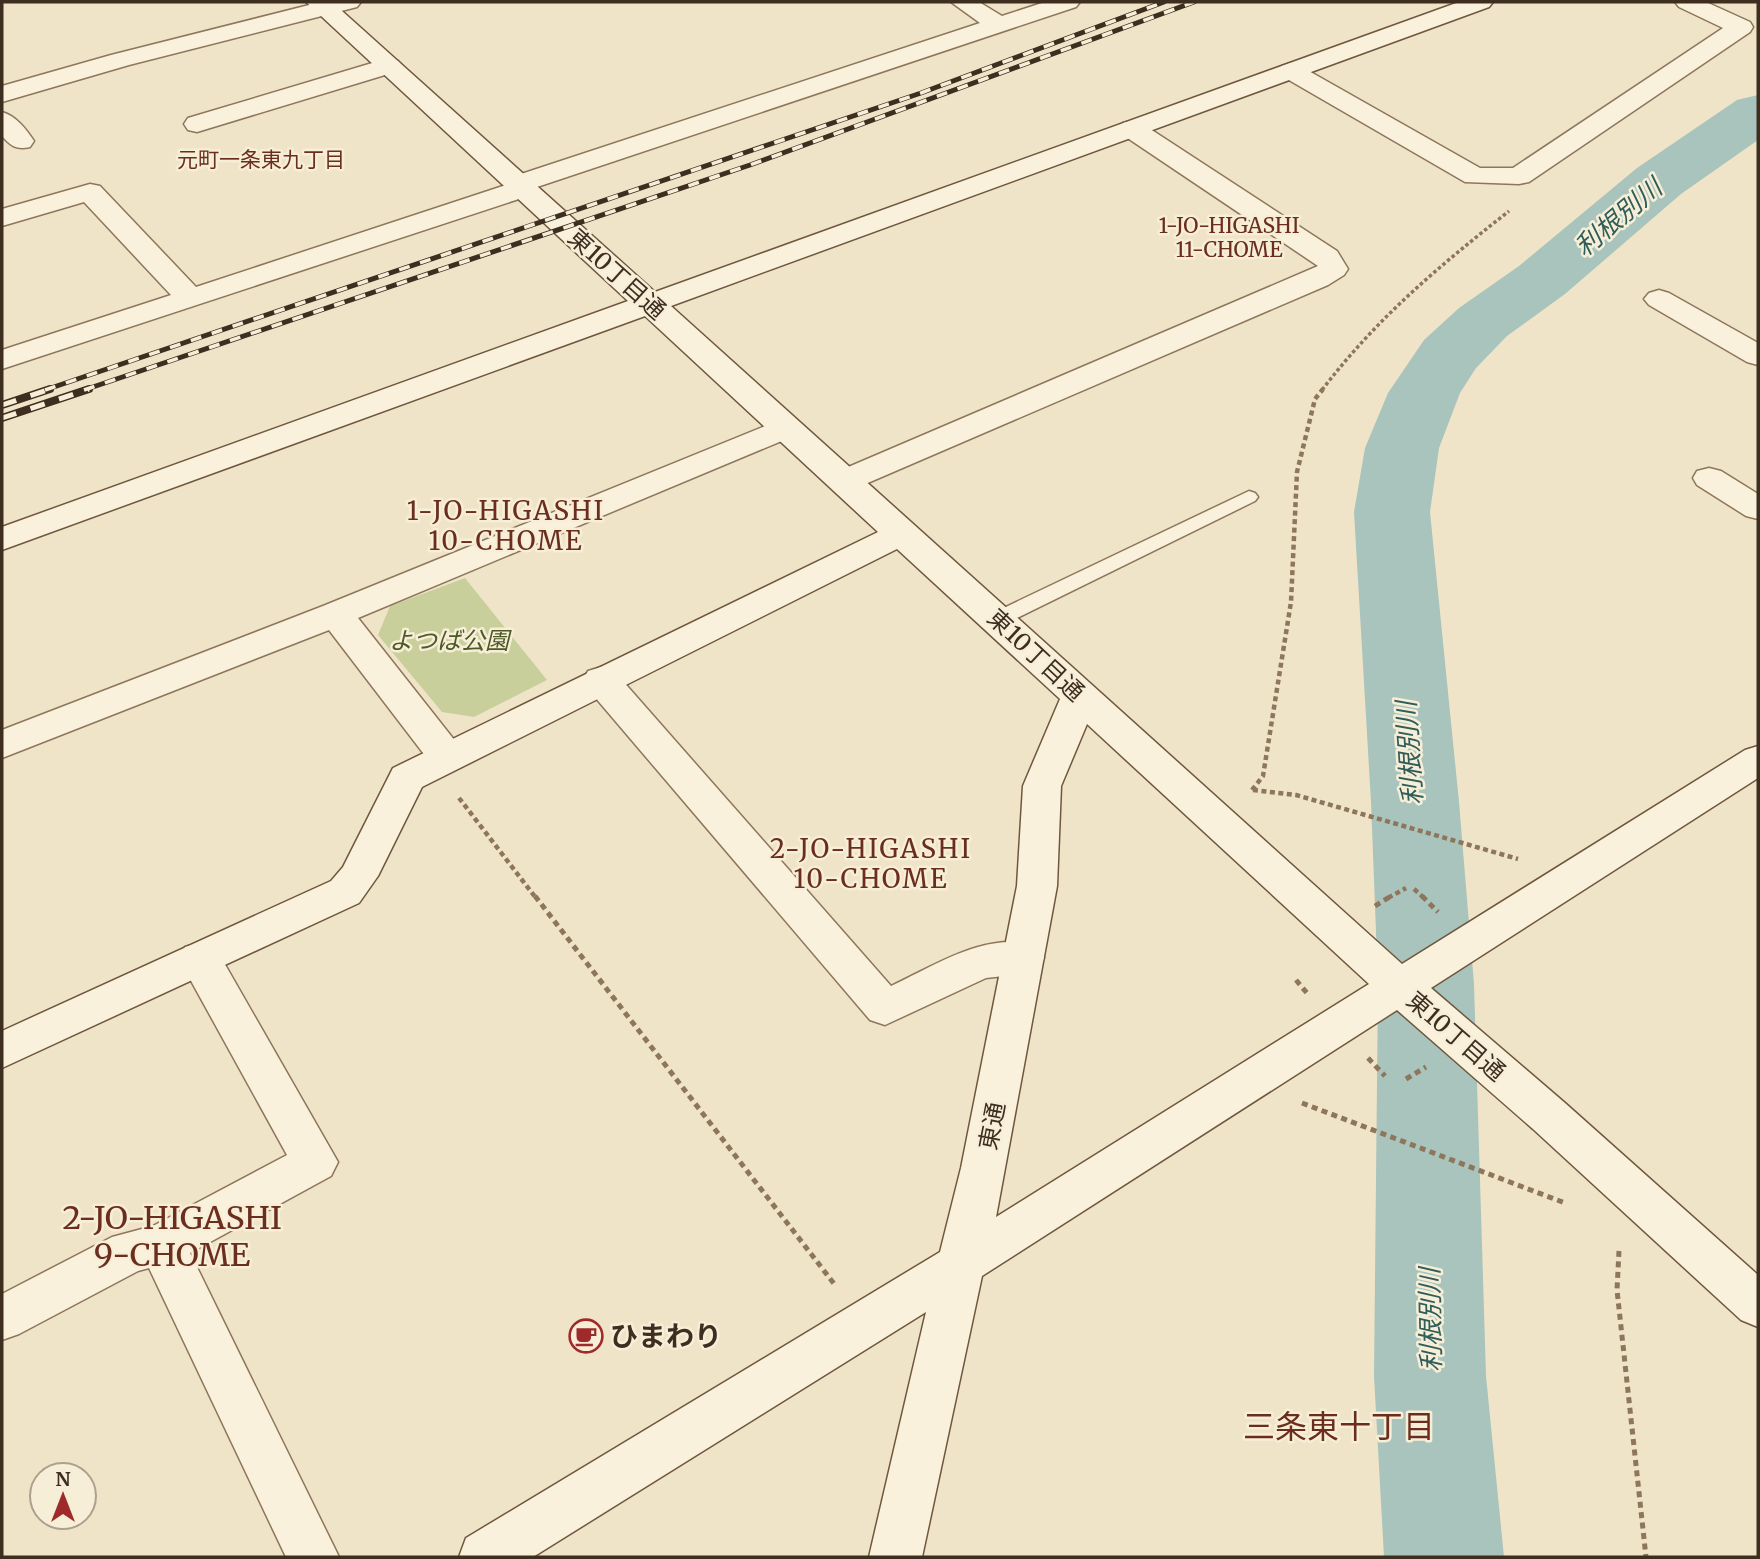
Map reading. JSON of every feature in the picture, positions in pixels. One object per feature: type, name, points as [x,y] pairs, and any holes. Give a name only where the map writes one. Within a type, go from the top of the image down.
[{"type":"street","points":[[962,2],[999,25]]},
{"type":"street","points":[[2,360],[1068,2]]},
{"type":"street","points":[[2,539],[1481,2]]},
{"type":"street","points":[[1291,71],[1475,176],[1519,176],[1741,27],[1687,2]]},
{"type":"street","points":[[2,94],[331,4]]},
{"type":"street","name":"東10丁目通","points":[[331,4],[389,66],[901,534],[998,619],[1400,987],[1549,1116],[1758,1305]]},
{"type":"street","points":[[197,124],[389,66]]},
{"type":"street","points":[[2,121],[21,141]]},
{"type":"street","points":[[844,481],[1306,285],[1334,269],[1327,257],[1132,129]]},
{"type":"street","points":[[2,218],[90,192],[190,298]]},
{"type":"street","points":[[1659,299],[1758,356]]},
{"type":"street","points":[[2,745],[336,614],[785,428]]},
{"type":"street","points":[[1709,478],[1758,509]]},
{"type":"street","points":[[2,1050],[345,892],[358,876],[407,778],[901,534]]},
{"type":"street","points":[[336,614],[439,760]]},
{"type":"street","points":[[601,680],[885,1008],[980,962],[1023,958]]},
{"type":"street","name":"東通","points":[[896,1557],[939,1357],[984,1168],[1037,886],[1042,786],[1080,696]]},
{"type":"street","points":[[485,1557],[963,1263],[1758,760]]},
{"type":"street","points":[[2,1318],[129,1252],[162,1245],[315,1162],[200,960]]},
{"type":"street","points":[[162,1245],[313,1557]]},
{"type":"lane","points":[[998,619],[1250,497]]},
{"type":"path","points":[[1517,206],[1427,276],[1355,347],[1315,399],[1297,471],[1291,602],[1286,646],[1263,776],[1252,790],[1296,795],[1524,861]]},
{"type":"path","points":[[439,760],[835,1284]]},
{"type":"path","points":[[1301,1103],[1565,1203]]},
{"type":"path","points":[[1619,1251],[1617,1290],[1646,1557]]},
{"type":"green space","name":"よつば公園","points":[[465,578],[547,680],[474,717],[442,712],[378,635],[390,606]]},
{"type":"waterway","name":"利根別川","points":[[1444,1557],[1430,1376],[1426,984],[1415,802],[1392,512],[1402,448],[1424,393],[1449,355],[1483,322],[1542,280],[1659,181],[1758,113]]},
{"type":"railway","points":[[45,390],[921,93],[1164,2]]},
{"type":"railway","points":[[84,390],[750,165],[1194,2]]},
{"type":"railway","points":[[2,405],[50,389]]},
{"type":"railway","points":[[2,418],[89,389]]},
{"type":"place","name":"ひまわり","points":[[586,1336]]},
{"type":"district","name":"元町一条東九丁目","points":[[261,159]]},
{"type":"district","name":"1-JO-HIGASHI 11-CHOME","points":[[1229,237]]},
{"type":"district","name":"1-JO-HIGASHI 10-CHOME","points":[[506,525]]},
{"type":"district","name":"2-JO-HIGASHI 10-CHOME","points":[[871,863]]},
{"type":"district","name":"2-JO-HIGASHI 9-CHOME","points":[[172,1236]]},
{"type":"district","name":"三条東十丁目","points":[[1339,1427]]}]
